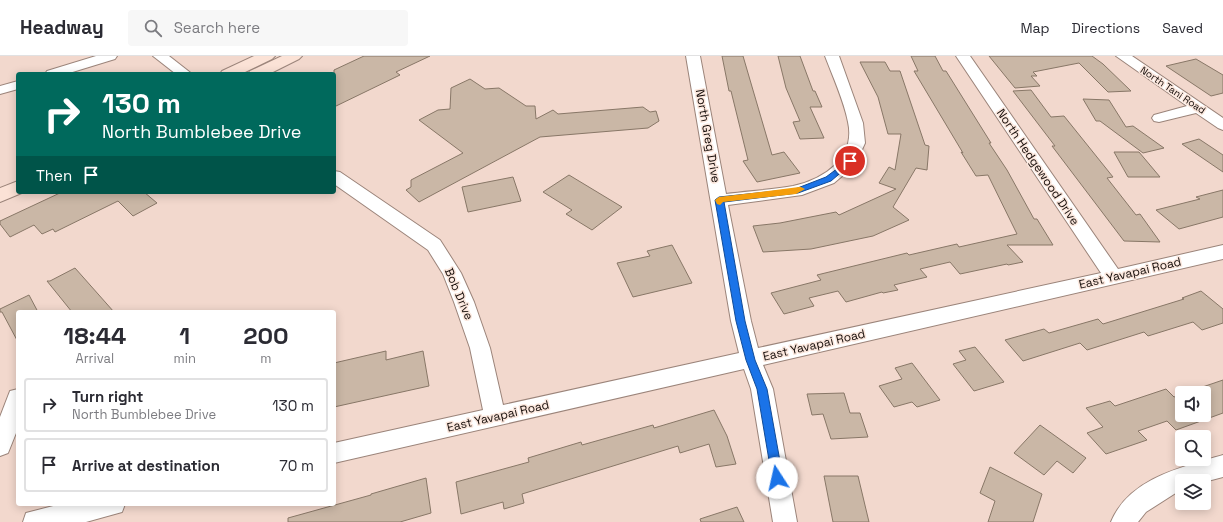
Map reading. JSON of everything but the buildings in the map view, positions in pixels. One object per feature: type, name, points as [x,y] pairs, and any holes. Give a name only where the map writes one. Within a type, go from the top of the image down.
[{"type":"street","points":[[58,72],[110,56]]},
{"type":"street","points":[[160,56],[182,72]]},
{"type":"street","points":[[232,72],[267,56]]},
{"type":"street","points":[[260,72],[294,56]]},
{"type":"street","name":"North Greg Drive","points":[[693,56],[741,321],[750,360],[762,389],[785,522]]},
{"type":"street","points":[[719,200],[796,191],[828,179],[850,161],[857,143],[856,123],[832,56]]},
{"type":"street","name":"North Hedgewood Drive","points":[[963,56],[1114,277]]},
{"type":"street","name":"North Tani Road","points":[[1122,56],[1223,125]]},
{"type":"street","points":[[0,90],[16,86]]},
{"type":"street","points":[[1159,118],[1198,108]]},
{"type":"street","points":[[0,180],[16,173]]},
{"type":"street","name":"Bob Drive","points":[[336,177],[434,245],[452,273],[464,302],[480,348],[495,416]]},
{"type":"street","points":[[0,196],[16,188]]},
{"type":"street","name":"East Yavapai Road","points":[[336,453],[1223,252]]},
{"type":"street","points":[[0,446],[16,403]]},
{"type":"street","points":[[1123,522],[1137,504],[1172,481],[1223,466]]},
{"type":"street","points":[[35,522],[104,506]]},
{"type":"slow traffic","points":[[720,202],[719,200],[796,191],[801,189]]},
{"type":"route","points":[[777,478],[762,389],[750,360],[741,321],[719,200],[796,191],[828,179],[850,161]]}]
